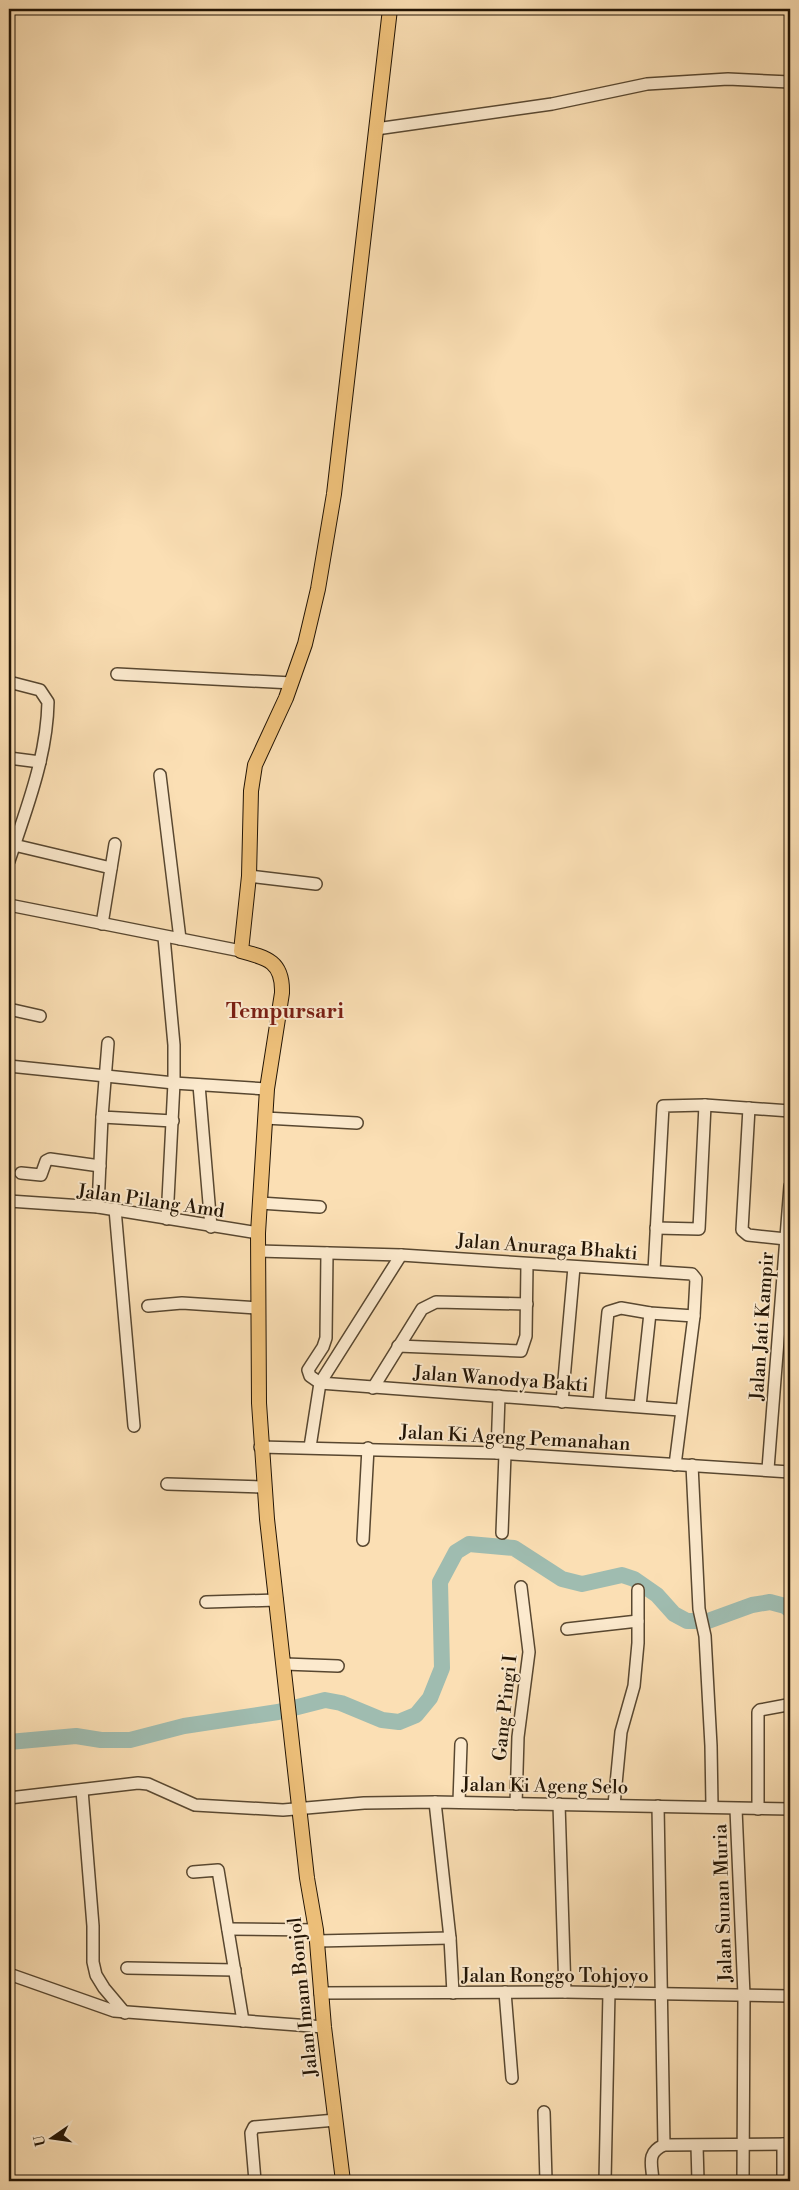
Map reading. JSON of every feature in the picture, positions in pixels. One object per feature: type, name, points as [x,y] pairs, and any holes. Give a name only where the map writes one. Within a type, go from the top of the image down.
[{"type":"main road","points":[[241,951],[249,876],[251,791],[255,765],[292,683],[313,610],[334,494],[390,9]]},
{"type":"main road","name":"Jalan Imam Bonjol","points":[[241,951],[270,960],[282,978],[281,1003],[267,1089],[258,1234],[260,1446],[300,1810],[316,1935],[320,1993],[343,2181]]},
{"type":"street","points":[[376,129],[552,104],[647,84],[728,79],[790,82]]},
{"type":"street","points":[[117,674],[292,683]]},
{"type":"street","points":[[9,682],[35,688],[47,698],[48,706],[40,762],[30,800],[9,861]]},
{"type":"street","points":[[9,758],[40,762]]},
{"type":"street","points":[[160,775],[180,939]]},
{"type":"street","points":[[102,924],[114,844]]},
{"type":"street","points":[[14,845],[111,868]]},
{"type":"street","points":[[249,876],[316,884]]},
{"type":"street","points":[[9,905],[241,951]]},
{"type":"street","points":[[164,937],[174,1045],[173,1121],[167,1219]]},
{"type":"street","points":[[9,1010],[40,1016]]},
{"type":"street","points":[[98,1207],[104,1075],[108,1044]]},
{"type":"street","points":[[9,1066],[174,1083],[267,1089]]},
{"type":"street","points":[[199,1085],[211,1227]]},
{"type":"street","points":[[656,1228],[698,1230],[700,1227],[705,1105]]},
{"type":"street","points":[[654,1271],[663,1106],[705,1105],[790,1111]]},
{"type":"street","points":[[749,1108],[742,1230],[748,1235],[786,1239]]},
{"type":"street","points":[[102,1117],[173,1121]]},
{"type":"street","points":[[266,1118],[357,1123]]},
{"type":"street","points":[[21,1173],[41,1175],[46,1161],[50,1158],[100,1166]]},
{"type":"street","name":"Jalan Jati Kampir","points":[[768,1469],[787,1290],[788,1252],[786,1239],[790,1186]]},
{"type":"street","name":"Jalan Pilang Amd","points":[[9,1201],[115,1209],[258,1234]]},
{"type":"street","points":[[260,1203],[320,1207]]},
{"type":"street","points":[[115,1209],[134,1426]]},
{"type":"street","name":"Jalan Anuraga Bhakti","points":[[258,1251],[401,1255],[692,1274],[696,1279],[694,1316]]},
{"type":"street","points":[[320,1382],[310,1376],[308,1370],[324,1347],[326,1338],[328,1253]]},
{"type":"street","points":[[310,1447],[320,1382],[401,1255]]},
{"type":"street","points":[[398,1346],[519,1352],[524,1344],[527,1264]]},
{"type":"street","points":[[562,1402],[574,1267]]},
{"type":"street","points":[[373,1388],[422,1309],[431,1303],[527,1304]]},
{"type":"street","points":[[148,1306],[182,1304],[258,1308]]},
{"type":"street","points":[[599,1404],[607,1314],[610,1310],[618,1308],[650,1313],[694,1316],[680,1410],[675,1465]]},
{"type":"street","points":[[640,1406],[650,1313]]},
{"type":"street","name":"Jalan Wanodya Bakti","points":[[320,1382],[373,1388],[680,1410]]},
{"type":"street","points":[[500,1396],[502,1533]]},
{"type":"street","name":"Jalan Ki Ageng Pemanahan","points":[[260,1446],[501,1453],[675,1465],[768,1469],[790,1472]]},
{"type":"street","points":[[363,1540],[368,1448]]},
{"type":"street","points":[[692,1465],[699,1609],[705,1636],[712,1746],[712,1806]]},
{"type":"street","points":[[167,1484],[264,1487]]},
{"type":"street","name":"Gang Pingi I","points":[[516,1804],[518,1737],[529,1652],[521,1587]]},
{"type":"street","points":[[614,1805],[619,1742],[634,1686],[638,1590]]},
{"type":"street","points":[[206,1602],[276,1600]]},
{"type":"street","points":[[567,1629],[638,1621]]},
{"type":"street","points":[[285,1664],[338,1666]]},
{"type":"street","points":[[758,1809],[758,1712],[787,1705]]},
{"type":"street","points":[[459,1802],[461,1744]]},
{"type":"street","name":"Jalan Ki Ageng Selo","points":[[9,1798],[141,1783],[148,1784],[195,1805],[300,1810],[364,1803],[435,1802],[790,1809]]},
{"type":"street","points":[[82,1790],[93,1926],[93,1962],[96,1974],[104,1988],[125,2013]]},
{"type":"street","points":[[435,1802],[450,1938],[452,1993]]},
{"type":"street","points":[[559,1804],[565,1992]]},
{"type":"street","points":[[658,1806],[664,2145]]},
{"type":"street","name":"Jalan Sunan Muria","points":[[736,1809],[744,1995],[743,2181]]},
{"type":"street","points":[[193,1872],[218,1870],[243,2021]]},
{"type":"street","points":[[228,1929],[316,1935],[450,1938]]},
{"type":"street","points":[[127,1968],[234,1970]]},
{"type":"street","points":[[9,1974],[102,2008],[125,2013],[324,2027]]},
{"type":"street","points":[[505,1992],[512,2078]]},
{"type":"street","points":[[605,2181],[609,1992]]},
{"type":"street","name":"Jalan Ronggo Tohjoyo","points":[[320,1993],[609,1992],[790,1996]]},
{"type":"street","points":[[544,2112],[546,2181]]},
{"type":"street","points":[[255,2181],[251,2133],[256,2126],[336,2120]]},
{"type":"street","points":[[653,2181],[652,2153],[664,2145],[786,2144],[782,2181]]},
{"type":"street","points":[[697,2146],[698,2181]]},
{"type":"waterway","points":[[9,1742],[76,1736],[101,1740],[130,1740],[184,1726],[278,1712],[325,1700],[341,1703],[382,1720],[399,1722],[416,1715],[430,1698],[442,1668],[440,1582],[456,1552],[469,1544],[514,1548],[562,1579],[582,1584],[622,1575],[634,1579],[657,1595],[674,1614],[687,1621],[708,1621],[752,1605],[770,1602],[785,1606],[790,1610]]},
{"type":"district","name":"Tempursari","points":[[285,1012]]}]
